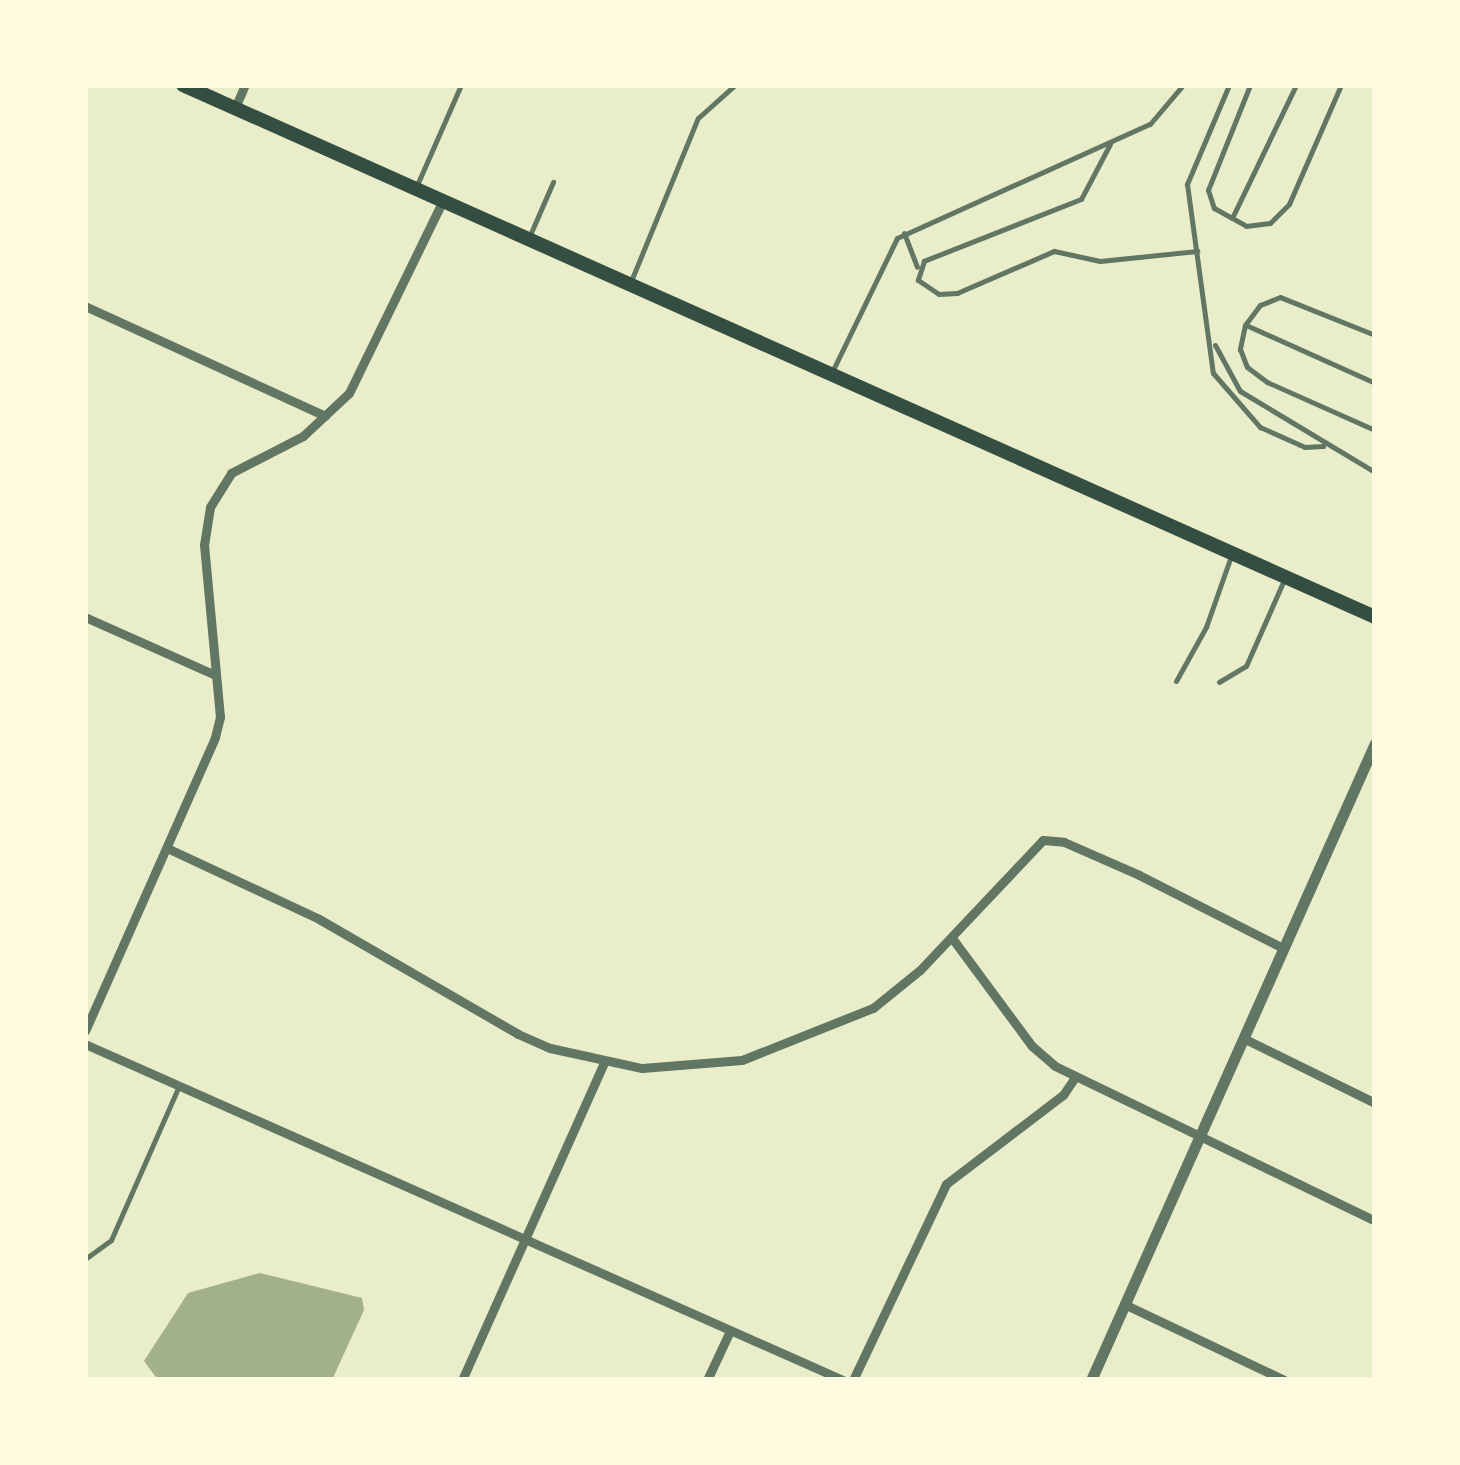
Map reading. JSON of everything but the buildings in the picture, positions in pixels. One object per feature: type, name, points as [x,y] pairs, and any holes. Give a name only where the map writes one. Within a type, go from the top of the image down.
[{"type":"main road","points":[[183,85],[1375,617]]},
{"type":"street","points":[[235,108],[245,85]]},
{"type":"street","points":[[85,1031],[215,736],[215,675],[204,545],[210,506],[231,473],[288,446],[326,416],[362,375],[443,200]]},
{"type":"street","points":[[85,306],[326,416]]},
{"type":"street","points":[[85,617],[215,675]]},
{"type":"street","points":[[1090,1380],[1375,743]]},
{"type":"street","points":[[167,848],[320,919],[466,1009],[550,1048],[604,1062],[707,1067],[777,1049],[872,1008],[952,938],[1044,840],[1064,842],[1140,875],[1284,948]]},
{"type":"street","points":[[952,938],[1032,1046],[1074,1077],[1375,1220]]},
{"type":"street","points":[[1243,1038],[1375,1103]]},
{"type":"street","points":[[85,1044],[844,1380]]},
{"type":"street","points":[[462,1380],[604,1062]]},
{"type":"street","points":[[853,1380],[946,1184],[1064,1095],[1074,1077]]},
{"type":"street","points":[[1124,1304],[1284,1380]]},
{"type":"street","points":[[708,1380],[730,1331]]},
{"type":"lane","points":[[416,188],[461,85]]},
{"type":"lane","points":[[630,284],[698,118],[735,85]]},
{"type":"lane","points":[[831,374],[884,253],[904,234],[1110,144],[1163,116],[1183,85]]},
{"type":"lane","points":[[1229,85],[1187,184],[1214,343],[1213,373],[1235,406],[1260,427],[1304,447],[1324,446]]},
{"type":"lane","points":[[1250,85],[1208,190],[1214,208],[1246,226],[1270,222],[1289,204],[1341,85]]},
{"type":"lane","points":[[1232,218],[1296,85]]},
{"type":"lane","points":[[918,268],[1081,199],[1110,144]]},
{"type":"lane","points":[[529,238],[553,182]]},
{"type":"lane","points":[[904,234],[926,288],[957,293],[1054,251],[1100,261],[1197,250]]},
{"type":"lane","points":[[1375,335],[1280,297],[1260,305],[1245,325],[1240,349],[1247,367],[1375,430]]},
{"type":"lane","points":[[1245,325],[1375,384]]},
{"type":"lane","points":[[1214,343],[1240,391],[1306,427],[1324,446],[1375,472]]},
{"type":"lane","points":[[1176,682],[1206,627],[1232,553]]},
{"type":"lane","points":[[1218,682],[1246,666],[1285,577]]},
{"type":"lane","points":[[1362,772],[1375,778]]},
{"type":"lane","points":[[85,1259],[111,1240],[179,1086]]},
{"type":"shaded area","points":[[260,1273],[362,1298],[364,1310],[332,1380],[158,1380],[144,1361],[188,1293]]}]
